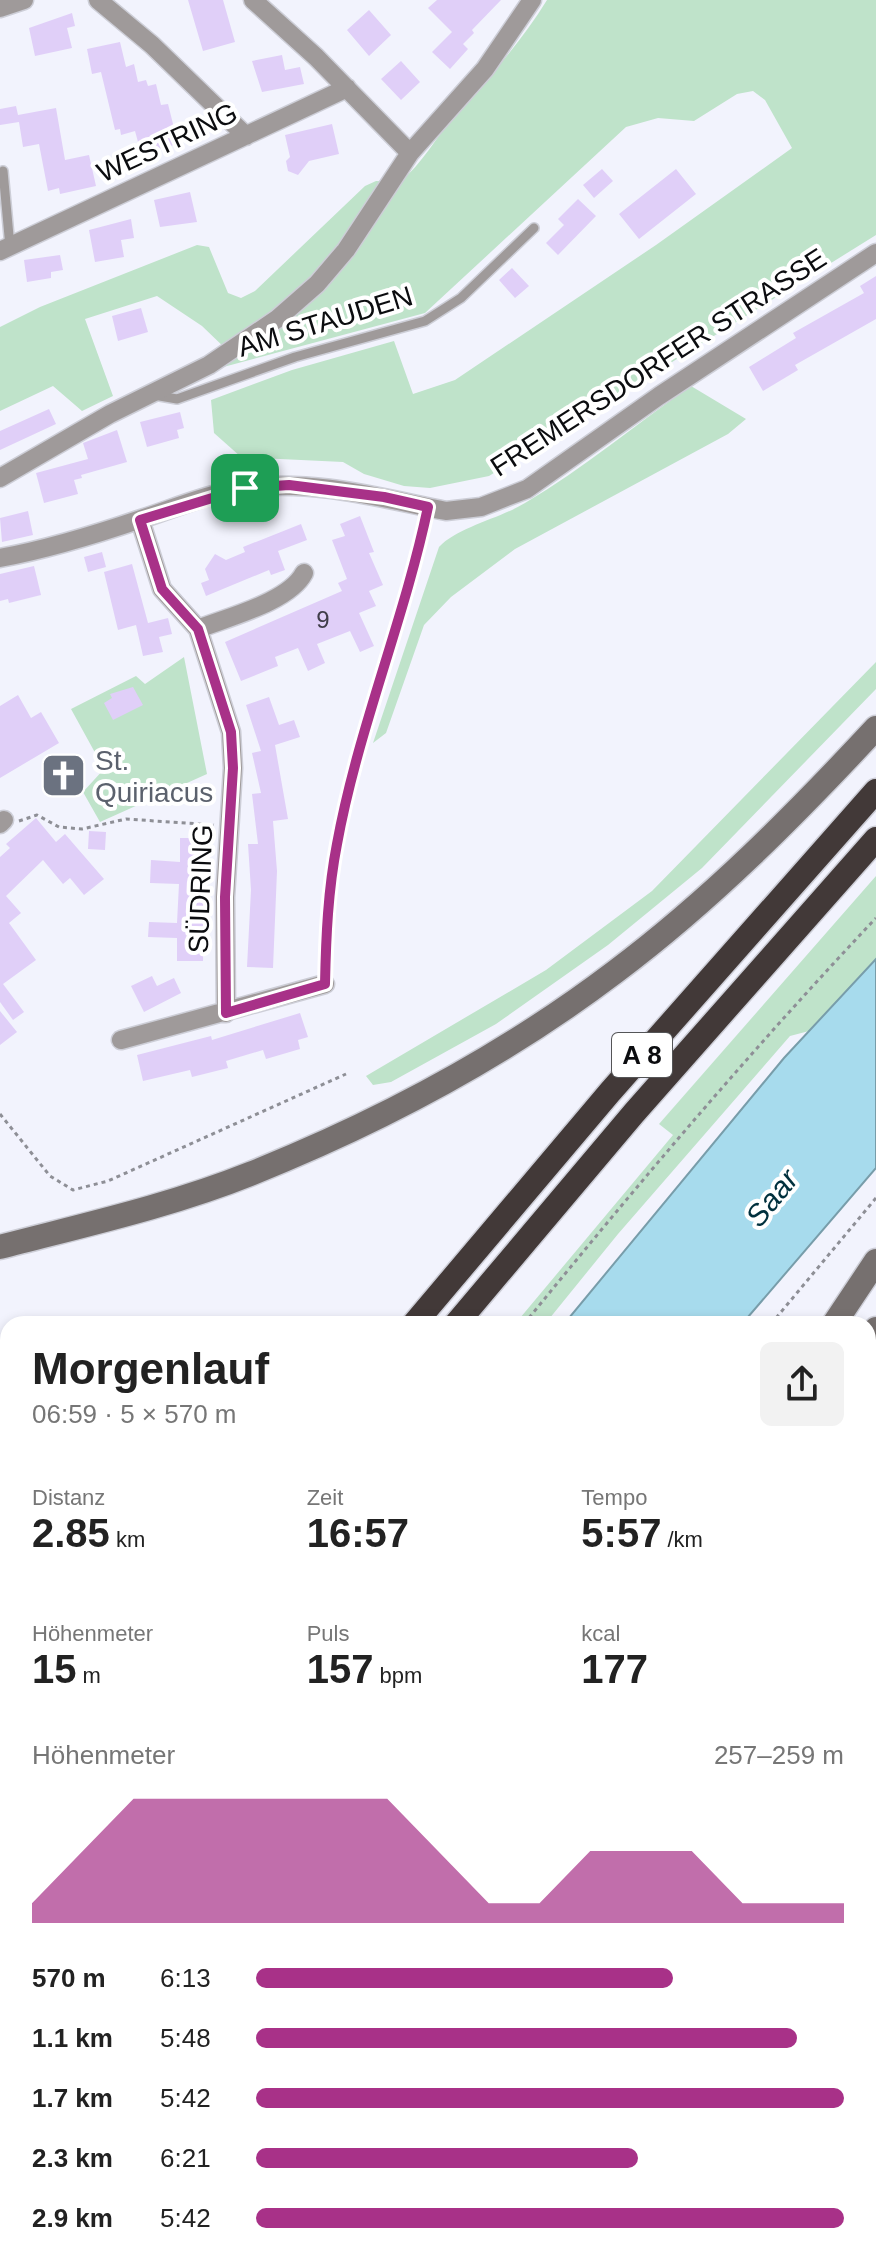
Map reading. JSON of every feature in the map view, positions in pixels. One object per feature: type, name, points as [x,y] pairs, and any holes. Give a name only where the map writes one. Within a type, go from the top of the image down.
[{"type":"highway","name":"A 8","points":[[421,1316],[610,1092],[876,791]]},
{"type":"highway","name":"A 8","points":[[463,1316],[634,1113],[876,839]]},
{"type":"main road","points":[[0,1247],[192,1194],[336,1137],[398,1108],[517,1040],[615,972],[757,851],[876,728]]},
{"type":"main road","points":[[839,1316],[876,1261]]},
{"type":"street","points":[[0,8],[24,0]]},
{"type":"street","points":[[98,0],[152,45],[246,136]]},
{"type":"street","points":[[253,0],[347,88],[410,153]]},
{"type":"street","name":"AM STAUDEN","points":[[0,478],[110,414],[209,365],[277,319],[317,284],[346,250],[410,153],[485,69],[532,0]]},
{"type":"street","name":"WESTRING","points":[[5,249],[347,88]]},
{"type":"street","name":"FREMERSDORFER STRASSE","points":[[0,558],[79,541],[245,488],[289,485],[360,493],[463,511],[501,501],[527,489],[659,396],[876,253]]},
{"type":"street","name":"SÜDRING","points":[[140,520],[162,589],[198,629],[231,732],[233,768],[225,897],[226,1013]]},
{"type":"street","points":[[198,629],[286,593],[304,573]]},
{"type":"street","points":[[121,1040],[325,984]]},
{"type":"lane","name":"WESTRING","points":[[3,171],[5,249]]},
{"type":"lane","name":"AM STAUDEN","points":[[151,394],[177,399],[295,357],[425,321],[461,298],[534,228]]},
{"type":"lane","points":[[325,984],[329,892],[337,842],[352,777],[414,574],[428,507]]},
{"type":"path","points":[[2,822],[21,821],[37,815],[59,827],[82,829],[126,819],[229,826]]},
{"type":"path","points":[[531,1316],[802,996],[876,918]]},
{"type":"path","points":[[0,1114],[50,1176],[73,1190],[108,1181],[346,1074]]},
{"type":"path","points":[[778,1316],[876,1198]]},
{"type":"green space","points":[[547,0],[876,0],[876,235],[489,476],[430,488],[404,486],[364,474],[343,462],[241,457],[214,433],[211,400],[292,370],[394,341],[413,394],[455,380],[656,245],[792,148],[765,100],[753,91],[737,94],[694,121],[658,118],[626,127],[425,313],[216,369],[227,350],[202,326],[157,296],[85,319],[113,396],[82,411],[53,386],[0,411],[0,327],[40,307],[197,245],[209,247],[228,293],[241,298],[255,291],[365,186],[376,181],[400,182],[408,175],[515,46]]},
{"type":"green space","points":[[691,386],[746,419],[728,434],[515,549],[451,597],[424,625],[386,733],[373,743],[439,547],[457,534],[515,509],[547,490]]},
{"type":"green space","points":[[184,657],[207,774],[100,822],[83,792],[104,769],[71,709],[136,676],[145,684]]},
{"type":"green space","points":[[876,662],[876,689],[702,868],[608,945],[496,1024],[391,1082],[373,1085],[366,1076],[546,970],[652,891]]},
{"type":"green space","points":[[876,876],[876,959],[809,1031],[790,1036],[618,1234],[551,1316],[522,1316],[673,1135],[659,1124]]},
{"type":"water","name":"Saar","points":[[876,959],[876,1168],[749,1316],[571,1316],[784,1058]]},
{"type":"building","points":[[188,0],[223,0],[235,42],[203,51]]},
{"type":"building","points":[[437,0],[501,0],[472,30],[474,33],[463,44],[468,49],[450,69],[432,52],[452,32],[428,8]]},
{"type":"building","points":[[369,10],[391,35],[369,56],[347,30]]},
{"type":"building","points":[[72,13],[75,26],[67,28],[72,48],[35,56],[29,28]]},
{"type":"building","points":[[120,42],[126,67],[134,64],[138,82],[146,80],[148,86],[156,84],[161,105],[168,104],[178,144],[141,153],[135,131],[121,135],[120,129],[115,130],[101,72],[92,74],[87,49]]},
{"type":"building","points":[[282,55],[285,70],[300,67],[304,84],[262,92],[252,61]]},
{"type":"building","points":[[401,61],[420,82],[401,100],[381,79]]},
{"type":"building","points":[[16,106],[18,115],[56,108],[65,160],[89,155],[96,186],[60,194],[59,188],[48,191],[39,144],[23,147],[19,122],[0,125],[0,109]]},
{"type":"building","points":[[332,124],[339,154],[309,161],[298,175],[288,171],[286,161],[290,157],[285,135]]},
{"type":"building","points":[[602,169],[613,181],[594,198],[583,185]]},
{"type":"building","points":[[676,169],[696,194],[639,239],[619,214]]},
{"type":"building","points":[[190,192],[197,222],[160,227],[154,200]]},
{"type":"building","points":[[578,199],[596,216],[558,255],[546,243],[564,225],[558,219]]},
{"type":"building","points":[[131,219],[134,238],[121,240],[124,257],[95,262],[89,230]]},
{"type":"building","points":[[60,255],[63,270],[51,272],[51,278],[27,282],[24,260]]},
{"type":"building","points":[[512,268],[529,286],[515,298],[499,280]]},
{"type":"building","points":[[876,276],[876,319],[795,365],[798,370],[763,391],[749,367],[796,338],[793,333],[864,293],[860,286]]},
{"type":"building","points":[[141,308],[148,332],[118,341],[112,316]]},
{"type":"building","points":[[49,409],[56,424],[0,450],[0,431]]},
{"type":"building","points":[[180,412],[184,428],[177,430],[179,438],[147,447],[140,422]]},
{"type":"building","points":[[117,430],[127,462],[81,475],[82,478],[74,480],[78,494],[44,503],[36,473],[88,459],[83,443]]},
{"type":"building","points":[[28,511],[33,535],[2,542],[0,518]]},
{"type":"building","points":[[360,516],[374,552],[369,553],[383,585],[369,591],[376,606],[359,613],[374,646],[360,652],[350,631],[317,644],[325,663],[308,671],[298,648],[275,657],[278,666],[241,681],[225,642],[342,591],[338,583],[347,579],[332,540],[345,536],[340,524]]},
{"type":"building","points":[[301,524],[307,540],[278,551],[285,570],[271,575],[269,570],[206,596],[201,583],[209,580],[205,569],[215,554],[226,560],[245,552],[243,547]]},
{"type":"building","points":[[102,552],[106,567],[88,572],[84,557]]},
{"type":"building","points":[[132,564],[148,623],[168,618],[172,634],[159,637],[163,652],[143,656],[136,625],[118,630],[104,572]]},
{"type":"building","points":[[34,566],[41,595],[9,603],[8,599],[0,601],[0,574]]},
{"type":"building","points":[[133,687],[143,705],[113,720],[104,703],[112,698],[110,694]]},
{"type":"building","points":[[18,695],[31,718],[41,712],[59,743],[0,778],[0,706]]},
{"type":"building","points":[[269,697],[279,725],[294,720],[300,737],[275,745],[288,819],[273,821],[277,871],[273,968],[247,967],[251,890],[248,844],[258,844],[252,794],[261,793],[252,753],[261,751],[246,705]]},
{"type":"building","points":[[36,818],[56,842],[65,834],[104,879],[84,895],[70,878],[63,884],[43,860],[6,896],[21,913],[9,923],[36,960],[3,984],[24,1012],[13,1020],[0,1002],[0,857],[10,848],[6,844]]},
{"type":"building","points":[[89,831],[106,832],[105,850],[88,849]]},
{"type":"building","points":[[180,838],[206,838],[203,961],[177,961],[177,938],[148,937],[149,922],[177,923],[179,884],[150,883],[151,860],[180,862]]},
{"type":"building","points":[[152,976],[157,986],[174,978],[181,993],[144,1012],[131,986]]},
{"type":"building","points":[[0,1011],[17,1032],[0,1045]]},
{"type":"building","points":[[300,1013],[308,1037],[298,1040],[300,1049],[266,1059],[263,1050],[226,1061],[228,1068],[192,1077],[190,1070],[143,1081],[137,1055],[211,1036],[212,1040]]},
{"type":"place","name":"St. Quiriacus","points":[[64,776]]},
{"type":"route","points":[[289,485],[335,489],[428,507],[414,574],[372,706],[337,842],[329,892],[325,984],[226,1013],[225,897],[233,768],[231,732],[213,666],[198,629],[162,589],[140,520],[245,488],[289,485]]}]
